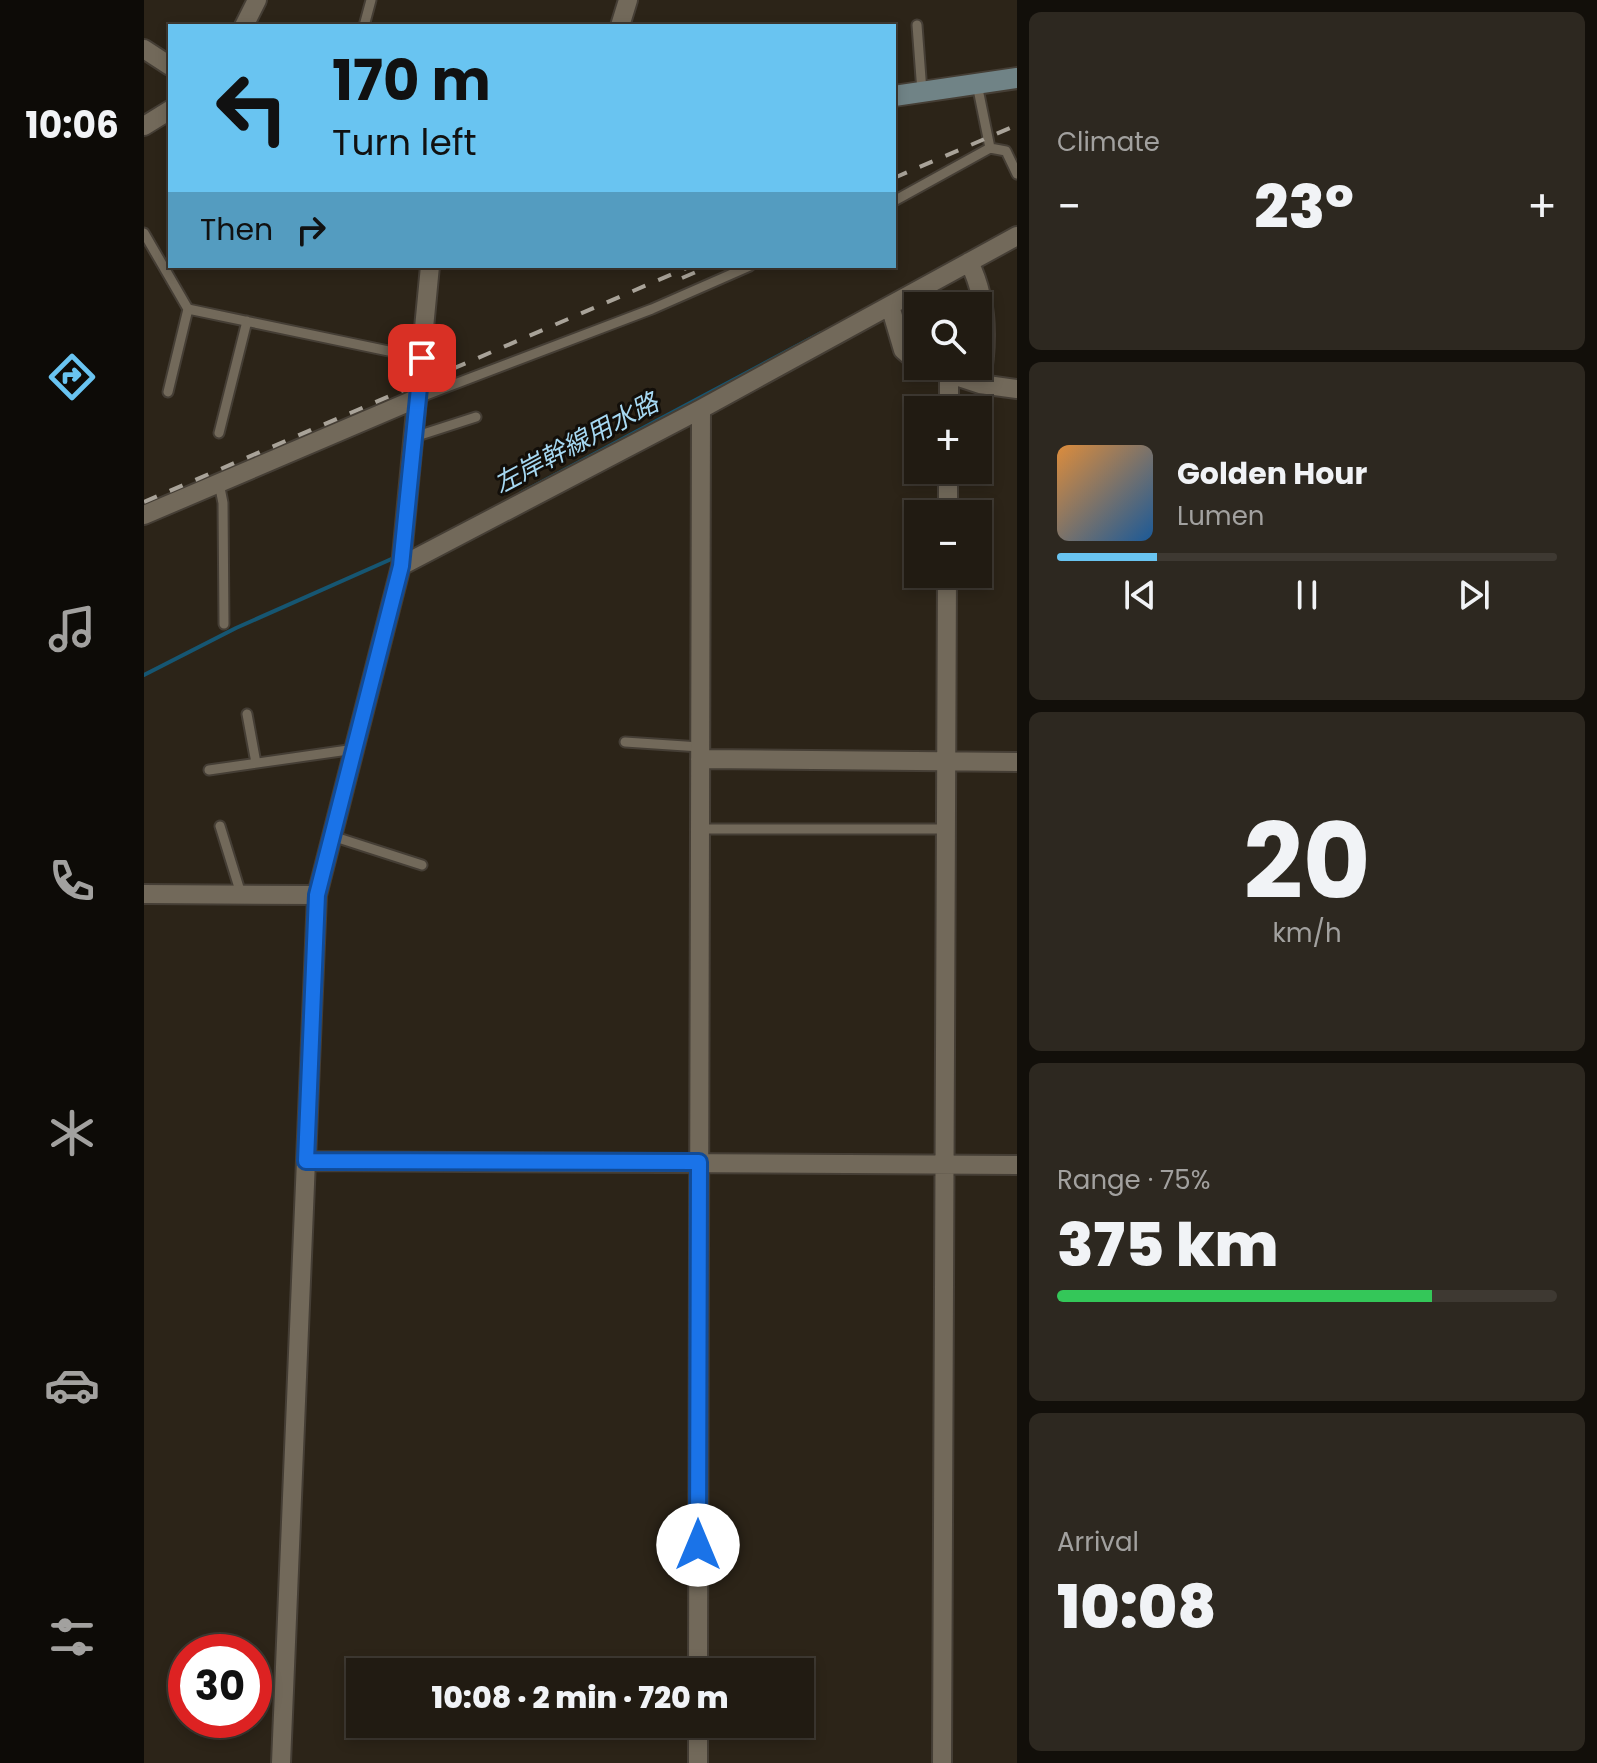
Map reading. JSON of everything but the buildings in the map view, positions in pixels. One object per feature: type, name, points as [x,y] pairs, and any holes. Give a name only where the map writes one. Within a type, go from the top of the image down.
[{"type":"main road","points":[[896,96],[1017,78]]},
{"type":"street","points":[[245,24],[257,0]]},
{"type":"street","points":[[621,24],[628,0]]},
{"type":"street","points":[[144,49],[168,65]]},
{"type":"street","points":[[144,126],[168,111]]},
{"type":"street","points":[[401,566],[701,409],[1017,236]]},
{"type":"street","points":[[969,262],[981,291],[984,312],[986,349],[980,384]]},
{"type":"street","points":[[281,1763],[317,895],[401,566],[430,268]]},
{"type":"street","points":[[890,306],[904,351]]},
{"type":"street","points":[[964,380],[1017,389]]},
{"type":"street","points":[[144,515],[418,398]]},
{"type":"street","points":[[698,1658],[701,409]]},
{"type":"street","points":[[942,1763],[942,1163],[947,588]]},
{"type":"street","points":[[700,753],[1017,762]]},
{"type":"street","points":[[144,894],[317,895]]},
{"type":"street","points":[[306,1161],[1017,1165]]},
{"type":"street","points":[[698,1738],[698,1763]]},
{"type":"lane","points":[[365,24],[371,0]]},
{"type":"lane","points":[[917,25],[922,92]]},
{"type":"lane","points":[[977,84],[990,148]]},
{"type":"lane","points":[[896,200],[990,148],[1006,151],[1017,174]]},
{"type":"lane","points":[[144,233],[188,309],[168,392]]},
{"type":"lane","points":[[418,398],[652,309],[745,268]]},
{"type":"lane","points":[[188,309],[422,358]]},
{"type":"lane","points":[[219,433],[247,321]]},
{"type":"lane","points":[[414,437],[476,417]]},
{"type":"lane","points":[[219,483],[223,503],[224,624]]},
{"type":"lane","points":[[247,714],[256,763]]},
{"type":"lane","points":[[625,742],[700,753]]},
{"type":"lane","points":[[209,770],[355,749]]},
{"type":"lane","points":[[220,826],[241,894]]},
{"type":"lane","points":[[700,829],[945,829]]},
{"type":"lane","points":[[332,836],[422,865]]},
{"type":"waterway","name":"左岸幹線用水路","points":[[521,493],[821,333]]},
{"type":"waterway","name":"左岸幹線用水路","points":[[144,675],[236,628],[396,557]]},
{"type":"railway","points":[[896,177],[1017,125]]},
{"type":"railway","points":[[144,502],[686,268]]},
{"type":"railway","points":[[682,278],[705,268]]},
{"type":"route","points":[[422,358],[401,566],[317,895],[306,1161],[699,1162],[698,1545]]}]
